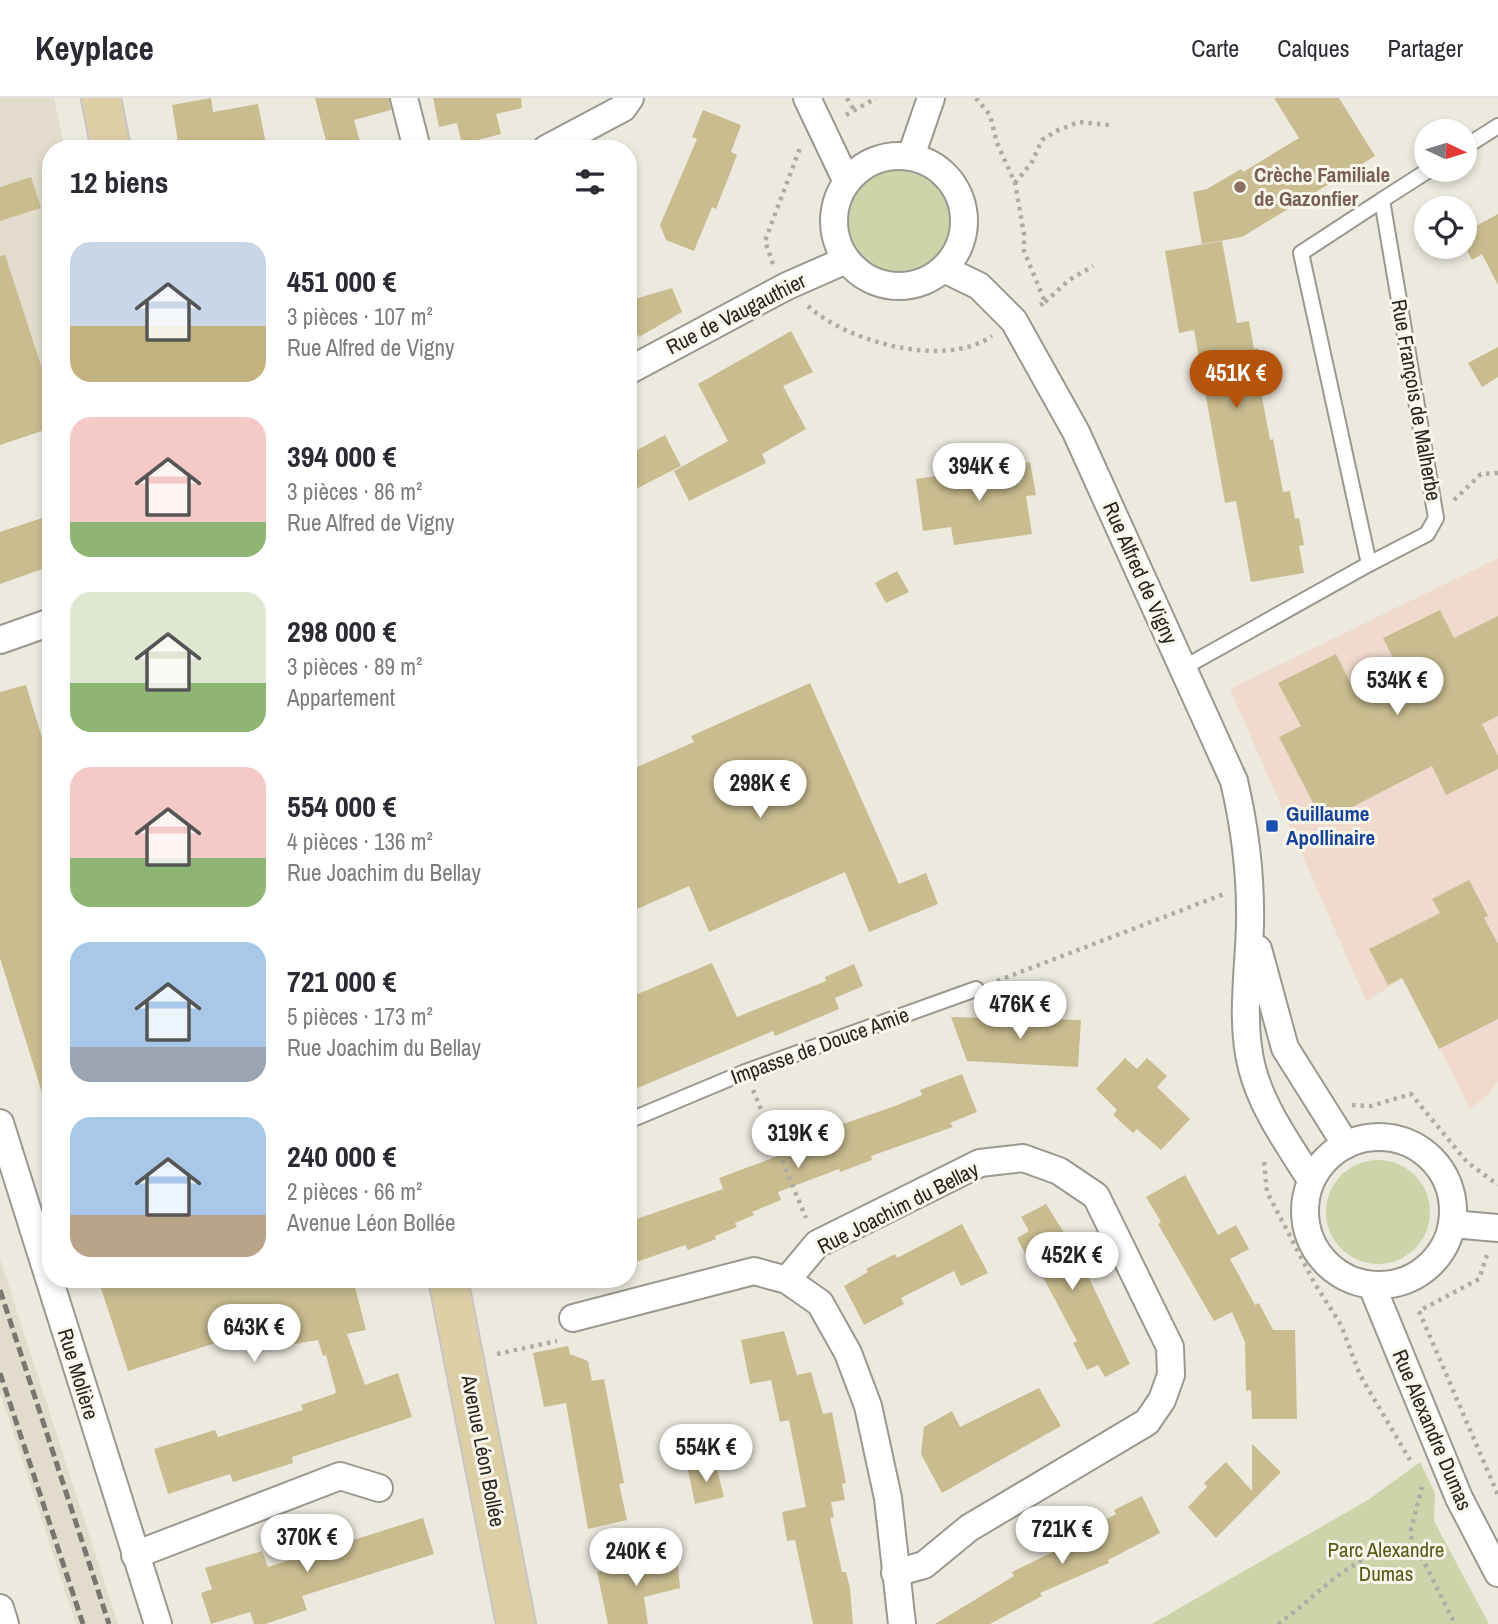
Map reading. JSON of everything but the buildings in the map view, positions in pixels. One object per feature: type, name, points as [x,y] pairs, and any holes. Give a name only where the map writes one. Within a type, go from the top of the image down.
[{"type":"main road","points":[[101,98],[109,140]]},
{"type":"main road","name":"Avenue Léon Bollée","points":[[450,1288],[516,1624]]},
{"type":"street","points":[[404,98],[414,140]]},
{"type":"street","points":[[563,140],[622,108],[630,98]]},
{"type":"street","points":[[807,98],[848,182]]},
{"type":"street","points":[[911,156],[931,98]]},
{"type":"street","points":[[896,155],[911,156],[934,165],[951,180],[962,202],[964,219],[961,242],[944,269],[915,285],[897,287],[868,279],[846,260],[834,232],[833,218],[838,196],[855,171],[873,160],[896,155]]},
{"type":"street","name":"Rue de Vaugauthier","points":[[637,366],[788,286],[846,260]]},
{"type":"street","name":"Rue Alfred de Vigny","points":[[944,269],[979,286],[1014,321],[1076,432],[1234,781],[1246,833],[1250,921],[1246,1007],[1252,1067],[1273,1118],[1311,1180]]},
{"type":"street","points":[[0,639],[42,625]]},
{"type":"street","name":"Rue Alfred de Vigny","points":[[1250,921],[1285,1048],[1312,1095],[1346,1144]]},
{"type":"street","name":"Rue Molière","points":[[0,1123],[42,1257]]},
{"type":"street","points":[[1368,1138],[1393,1138],[1417,1147],[1443,1174],[1452,1198],[1452,1224],[1441,1252],[1423,1272],[1399,1283],[1372,1286],[1351,1281],[1329,1266],[1313,1246],[1305,1213],[1311,1180],[1326,1159],[1346,1144],[1368,1138]]},
{"type":"street","name":"Rue Joachim du Bellay","points":[[787,1280],[817,1244],[980,1163],[1023,1158],[1059,1171],[1097,1196],[1171,1347],[1171,1375],[1162,1400],[1147,1422],[969,1528],[924,1565],[895,1573]]},
{"type":"street","points":[[1452,1224],[1497,1228]]},
{"type":"street","points":[[573,1318],[754,1271],[787,1280],[820,1303],[848,1353],[867,1406],[888,1497],[902,1624]]},
{"type":"street","name":"Rue Alexandre Dumas","points":[[1372,1286],[1459,1497],[1498,1573]]},
{"type":"street","name":"Rue Molière","points":[[52,1288],[158,1624]]},
{"type":"street","points":[[135,1555],[340,1476],[379,1488]]},
{"type":"street","points":[[0,1608],[5,1624]]},
{"type":"lane","points":[[1477,139],[1498,126]]},
{"type":"lane","points":[[1369,564],[1301,253],[1414,180]]},
{"type":"lane","name":"Rue François de Malherbe","points":[[1183,668],[1427,534],[1436,518],[1382,200]]},
{"type":"lane","name":"Impasse de Douce Amie","points":[[637,1117],[745,1072],[976,989]]},
{"type":"path","points":[[847,98],[853,110]]},
{"type":"path","points":[[976,98],[990,115],[997,143],[1014,183],[1024,234],[1024,251],[1045,302]]},
{"type":"path","points":[[1014,183],[1032,162],[1042,140],[1056,131],[1079,122],[1109,125]]},
{"type":"path","points":[[986,340],[1045,302],[1069,279],[1093,266]]},
{"type":"path","points":[[1436,518],[1481,474],[1498,473]]},
{"type":"path","points":[[976,989],[1207,898],[1249,888]]},
{"type":"path","points":[[745,1072],[817,1244]]},
{"type":"path","points":[[1312,1095],[1330,1091],[1348,1105],[1371,1106],[1411,1094],[1467,1162],[1498,1185]]},
{"type":"path","points":[[1273,1118],[1261,1140],[1268,1192],[1315,1284],[1341,1325],[1360,1375],[1415,1469]]},
{"type":"path","points":[[1497,1228],[1479,1279],[1419,1311],[1498,1495]]},
{"type":"path","points":[[466,1360],[572,1338],[573,1318]]},
{"type":"path","points":[[1419,1478],[1421,1497],[1411,1529],[1412,1548],[1423,1560],[1455,1624]]},
{"type":"path","points":[[1278,1624],[1360,1561],[1398,1547],[1412,1548]]},
{"type":"shaded area","points":[[0,98],[54,98],[63,140],[42,140],[42,416],[0,430]]},
{"type":"shaded area","points":[[1498,558],[1498,1081],[1489,1094],[1470,1109],[1405,977],[1366,1001],[1230,689]]},
{"type":"shaded area","points":[[0,1259],[118,1624],[76,1624],[0,1392]]},
{"type":"green space","points":[[899,156],[924,161],[945,175],[959,196],[964,221],[959,246],[945,267],[924,281],[899,286],[874,281],[853,267],[839,246],[834,221],[839,196],[853,175],[874,161]]},
{"type":"green space","points":[[1378,1160],[1398,1164],[1415,1175],[1426,1192],[1430,1212],[1426,1232],[1415,1249],[1398,1260],[1378,1264],[1358,1260],[1341,1249],[1330,1232],[1326,1212],[1330,1192],[1341,1175],[1358,1164]]},
{"type":"green space","name":"Parc Alexandre Dumas","points":[[1420,1462],[1435,1493],[1434,1521],[1489,1624],[1152,1624],[1368,1500]]},
{"type":"railway","points":[[0,1290],[109,1624]]},
{"type":"railway","points":[[0,1373],[83,1624]]},
{"type":"place","name":"Crèche Familiale de Gazonfier","points":[[1240,187]]},
{"type":"place","name":"Guillaume Apollinaire","points":[[1272,826]]}]
